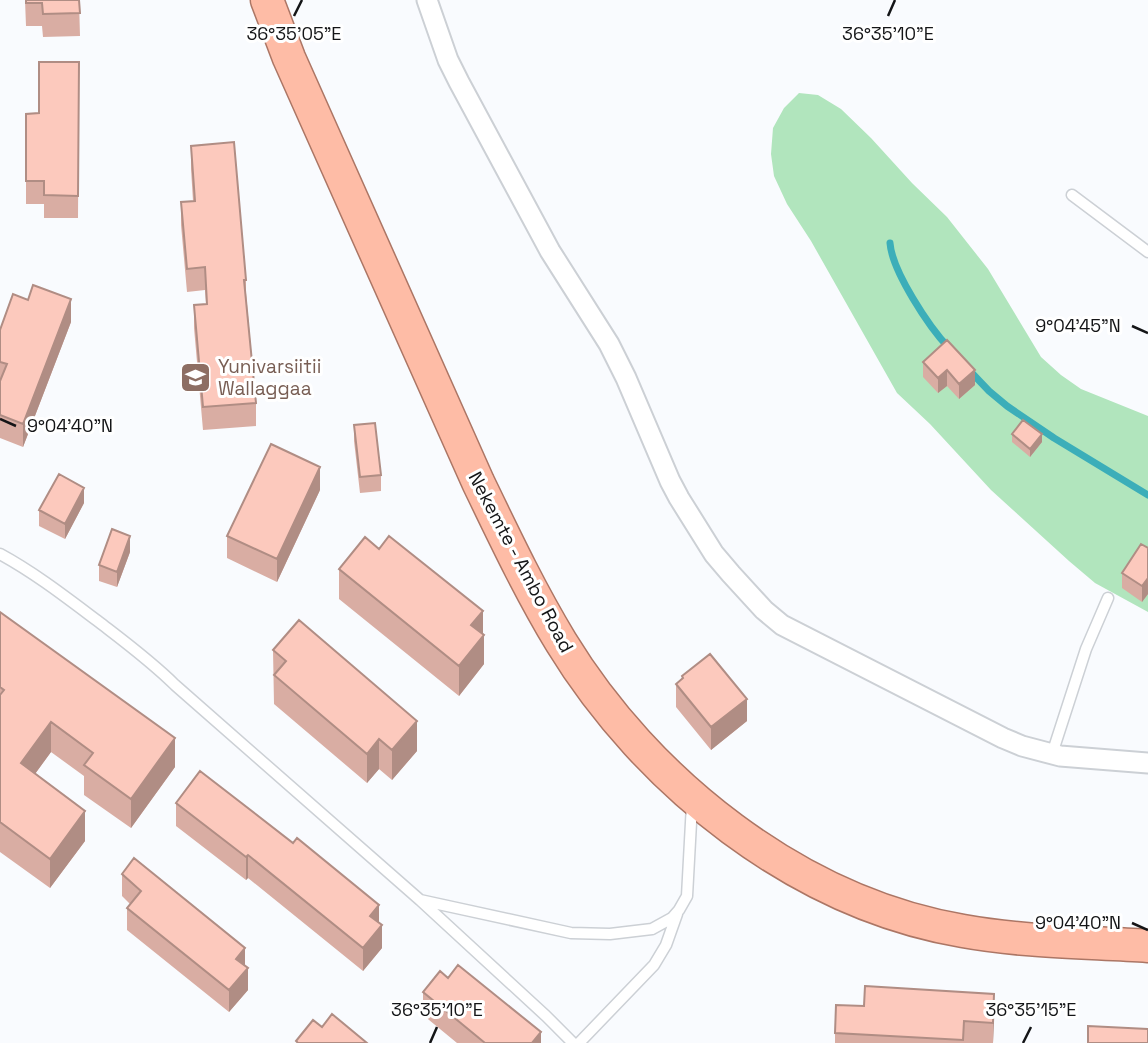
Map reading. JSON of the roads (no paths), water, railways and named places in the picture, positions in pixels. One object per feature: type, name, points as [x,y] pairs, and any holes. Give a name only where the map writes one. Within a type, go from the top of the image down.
[{"type":"highway","name":"Nekemte - Ambo Road","points":[[267,0],[289,58],[478,482],[542,610],[562,644],[606,705],[658,766],[734,831],[789,867],[836,891],[897,915],[985,934],[1148,946]]},
{"type":"street","points":[[427,0],[448,60],[459,82],[550,251],[609,344],[670,481],[714,554],[764,610],[793,631],[1022,746],[1052,754],[1148,763]]},
{"type":"lane","points":[[1072,195],[1148,252]]},
{"type":"lane","points":[[0,554],[71,601],[159,669],[420,900],[573,1043]]},
{"type":"lane","points":[[1052,754],[1086,649],[1108,598]]},
{"type":"lane","points":[[579,1043],[654,965],[666,945],[687,896],[693,798]]},
{"type":"lane","points":[[420,900],[585,934],[646,931],[665,923],[679,910]]},
{"type":"waterway","points":[[890,243],[904,283],[949,348]]},
{"type":"waterway","points":[[969,370],[1007,406],[1148,495]]},
{"type":"place","name":"Yunivarsiitii Wallaggaa","points":[[195,377]]}]
